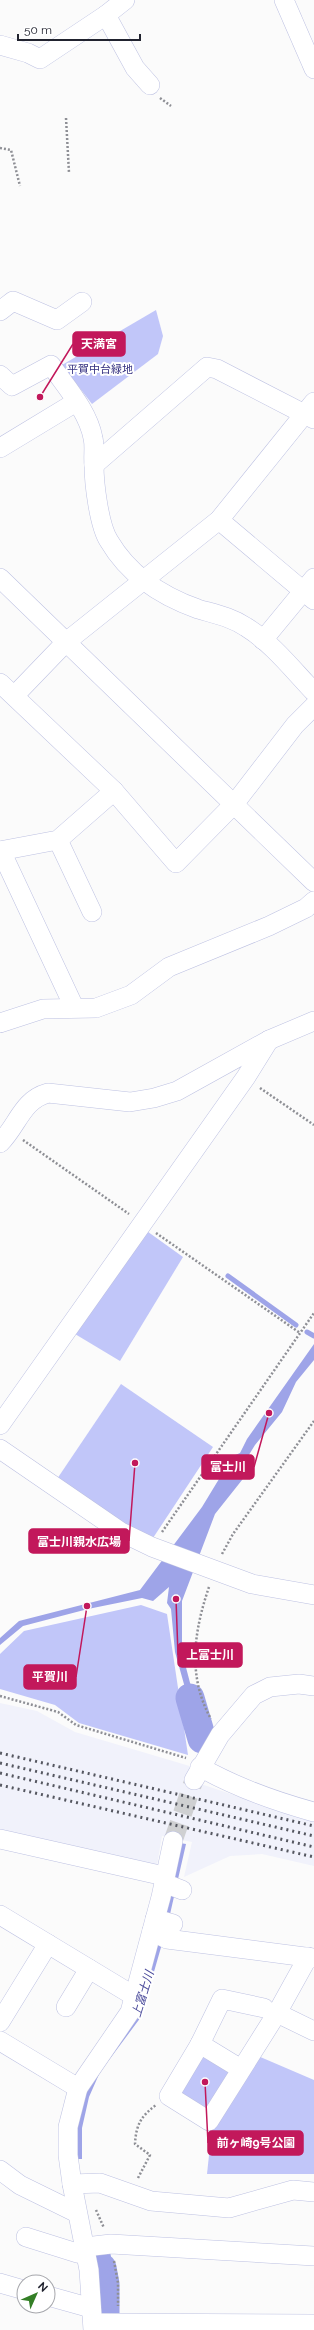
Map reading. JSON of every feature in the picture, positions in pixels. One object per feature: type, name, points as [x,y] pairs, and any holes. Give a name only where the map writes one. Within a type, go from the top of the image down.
[{"type":"street","points":[[0,45],[28,53],[40,59],[106,15],[125,0]]},
{"type":"street","points":[[284,0],[314,69]]},
{"type":"street","points":[[106,15],[135,68],[150,85]]},
{"type":"street","points":[[0,311],[13,301],[57,320],[82,302]]},
{"type":"street","points":[[0,375],[12,386],[51,365],[85,415],[93,438],[94,465],[100,522],[108,541],[143,582],[175,599],[199,609],[225,615],[247,627],[263,640],[314,692]]},
{"type":"street","points":[[15,695],[66,642],[219,520],[311,412],[217,369],[207,367],[94,465]]},
{"type":"street","points":[[0,448],[76,402]]},
{"type":"street","points":[[219,520],[310,590],[263,640]]},
{"type":"street","points":[[0,578],[235,803],[314,882]]},
{"type":"street","points":[[0,683],[15,695],[90,770],[114,791],[176,863],[235,803],[296,725],[314,706]]},
{"type":"street","points":[[74,1007],[0,851],[58,840],[114,791]]},
{"type":"street","points":[[58,840],[92,912]]},
{"type":"street","points":[[0,1023],[43,1009],[74,1007],[96,1008],[131,995],[169,967],[269,926],[306,908],[314,901]]},
{"type":"street","points":[[6,1137],[25,1107],[36,1096],[48,1093],[94,1100],[130,1102],[154,1098],[177,1091],[269,1040],[314,1021]]},
{"type":"street","points":[[0,1425],[246,1077],[269,1040]]},
{"type":"street","points":[[0,1450],[120,1532],[152,1547],[214,1572],[252,1584],[314,1595]]},
{"type":"street","points":[[314,1686],[299,1684],[270,1687],[254,1695],[220,1735],[199,1770],[278,1803],[314,1812]]},
{"type":"street","points":[[0,1839],[169,1883]]},
{"type":"street","points":[[92,2320],[85,2250],[77,2213],[81,2183],[68,2155],[68,2127],[78,2088],[130,2012],[134,1996],[161,1927],[169,1883],[173,1841]]},
{"type":"street","points":[[0,1915],[134,1996]]},
{"type":"street","points":[[161,1927],[311,1958],[271,2011],[241,2069],[209,2121],[169,2096],[200,2044],[222,1999],[243,2006],[271,2011],[314,2031]]},
{"type":"street","points":[[0,2022],[48,1944]]},
{"type":"street","points":[[66,2007],[89,1969]]},
{"type":"street","points":[[0,2041],[78,2088]]},
{"type":"street","points":[[200,2044],[241,2069]]},
{"type":"street","points":[[0,2170],[20,2186],[77,2213]]},
{"type":"street","points":[[81,2183],[100,2183],[151,2201],[229,2208],[293,2190],[314,2192]]},
{"type":"street","points":[[26,2237],[77,2253],[111,2244],[314,2256]]},
{"type":"street","points":[[0,2283],[16,2288]]},
{"type":"street","points":[[56,2300],[92,2320],[185,2326],[238,2327],[292,2327],[314,2324]]},
{"type":"path","points":[[66,118],[70,173]]},
{"type":"path","points":[[0,148],[11,150],[20,186]]},
{"type":"path","points":[[246,1077],[314,1125]]},
{"type":"path","points":[[6,1137],[142,1224],[300,1333]]},
{"type":"path","points":[[152,1547],[314,1312]]},
{"type":"path","points":[[220,1735],[206,1710],[194,1671],[201,1610],[214,1572],[233,1534],[314,1421]]},
{"type":"path","points":[[0,1696],[58,1712],[76,1725],[199,1770]]},
{"type":"path","points":[[128,2194],[150,2155],[135,2144],[136,2129],[143,2116],[169,2096]]},
{"type":"shaded area","points":[[0,1703],[37,1711],[75,1732],[193,1767],[201,1784],[269,1807],[314,1819],[314,1866],[262,1854],[230,1856],[184,1877],[192,1842],[162,1836],[157,1865],[0,1834]]},
{"type":"green space","name":"平賀中台緑地","points":[[156,310],[163,336],[158,354],[92,404],[62,365]]},
{"type":"green space","points":[[144,1229],[183,1257],[120,1361],[75,1334]]},
{"type":"green space","points":[[121,1384],[213,1447],[153,1538],[127,1527],[57,1479]]},
{"type":"green space","points":[[141,1605],[167,1614],[188,1755],[79,1723],[55,1705],[0,1689],[0,1654],[24,1631]]},
{"type":"green space","points":[[205,2054],[231,2069],[208,2112],[177,2095]]},
{"type":"green space","points":[[258,2056],[314,2080],[314,2174],[207,2174],[212,2127]]},
{"type":"water","points":[[314,1344],[314,1360],[296,1382],[282,1412],[255,1445],[247,1458],[246,1475],[215,1514],[182,1601],[182,1652],[195,1702],[206,1732],[199,1738],[175,1652],[171,1609],[167,1603],[169,1587],[153,1601],[142,1598],[88,1609],[23,1626],[0,1645],[0,1638],[19,1621],[140,1590],[202,1507],[233,1456],[240,1453],[247,1439]]},
{"type":"water","points":[[180,1843],[186,1844],[168,1923],[141,2017],[100,2072],[89,2097],[82,2128],[82,2159],[74,2159],[75,2133],[82,2096],[120,2036]]},
{"type":"water","points":[[110,2251],[115,2280],[114,2307],[100,2308],[95,2255]]},
{"type":"waterway","points":[[228,1276],[296,1325]]},
{"type":"waterway","points":[[307,1332],[314,1336]]},
{"type":"waterway","name":"上富士川","points":[[190,1698],[202,1739]]},
{"type":"waterway","name":"上富士川","points":[[102,2268],[105,2284],[105,2330]]},
{"type":"tunnel","points":[[173,1841],[194,1780]]},
{"type":"railway","points":[[0,1753],[314,1826]]},
{"type":"railway","points":[[0,1763],[314,1836]]},
{"type":"railway","points":[[0,1773],[314,1847]]},
{"type":"railway","points":[[0,1785],[314,1857]]},
{"type":"place","name":"天満宮","points":[[40,397]]},
{"type":"place","name":"富士川","points":[[269,1413]]},
{"type":"place","name":"富士川親水広場","points":[[135,1463]]},
{"type":"place","name":"上富士川","points":[[176,1599]]},
{"type":"place","name":"平賀川","points":[[87,1606]]},
{"type":"place","name":"前ヶ崎9号公園","points":[[205,2082]]}]
